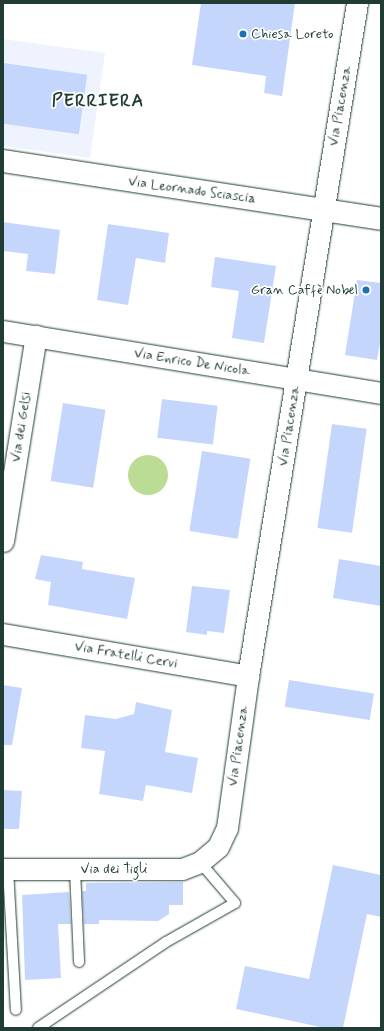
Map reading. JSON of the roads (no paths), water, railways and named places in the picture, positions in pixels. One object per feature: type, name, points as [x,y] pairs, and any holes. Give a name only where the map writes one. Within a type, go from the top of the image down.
[{"type":"street","name":"Via Piacenza","points":[[218,847],[227,828],[248,676],[322,209],[357,3]]},
{"type":"street","name":"Via Leornado Sciascia","points":[[3,162],[381,219]]},
{"type":"street","name":"Via Enrico De Nicola","points":[[3,331],[381,393]]},
{"type":"street","name":"Via dei Gelsi","points":[[3,541],[36,336]]},
{"type":"street","name":"Via Fratelli Cervi","points":[[3,634],[248,676]]},
{"type":"street","name":"Via dei Tigli","points":[[6,869],[182,869],[200,862],[218,847]]},
{"type":"lane","points":[[38,1028],[166,942],[235,903],[200,862]]},
{"type":"lane","points":[[6,869],[16,1010]]},
{"type":"lane","points":[[75,869],[79,962]]},
{"type":"place","name":"Chiesa Loreto","points":[[243,34]]},
{"type":"place","name":"Gran Caffè Nobel","points":[[366,290]]},
{"type":"district","name":"PERRIERA","points":[[98,101]]}]
